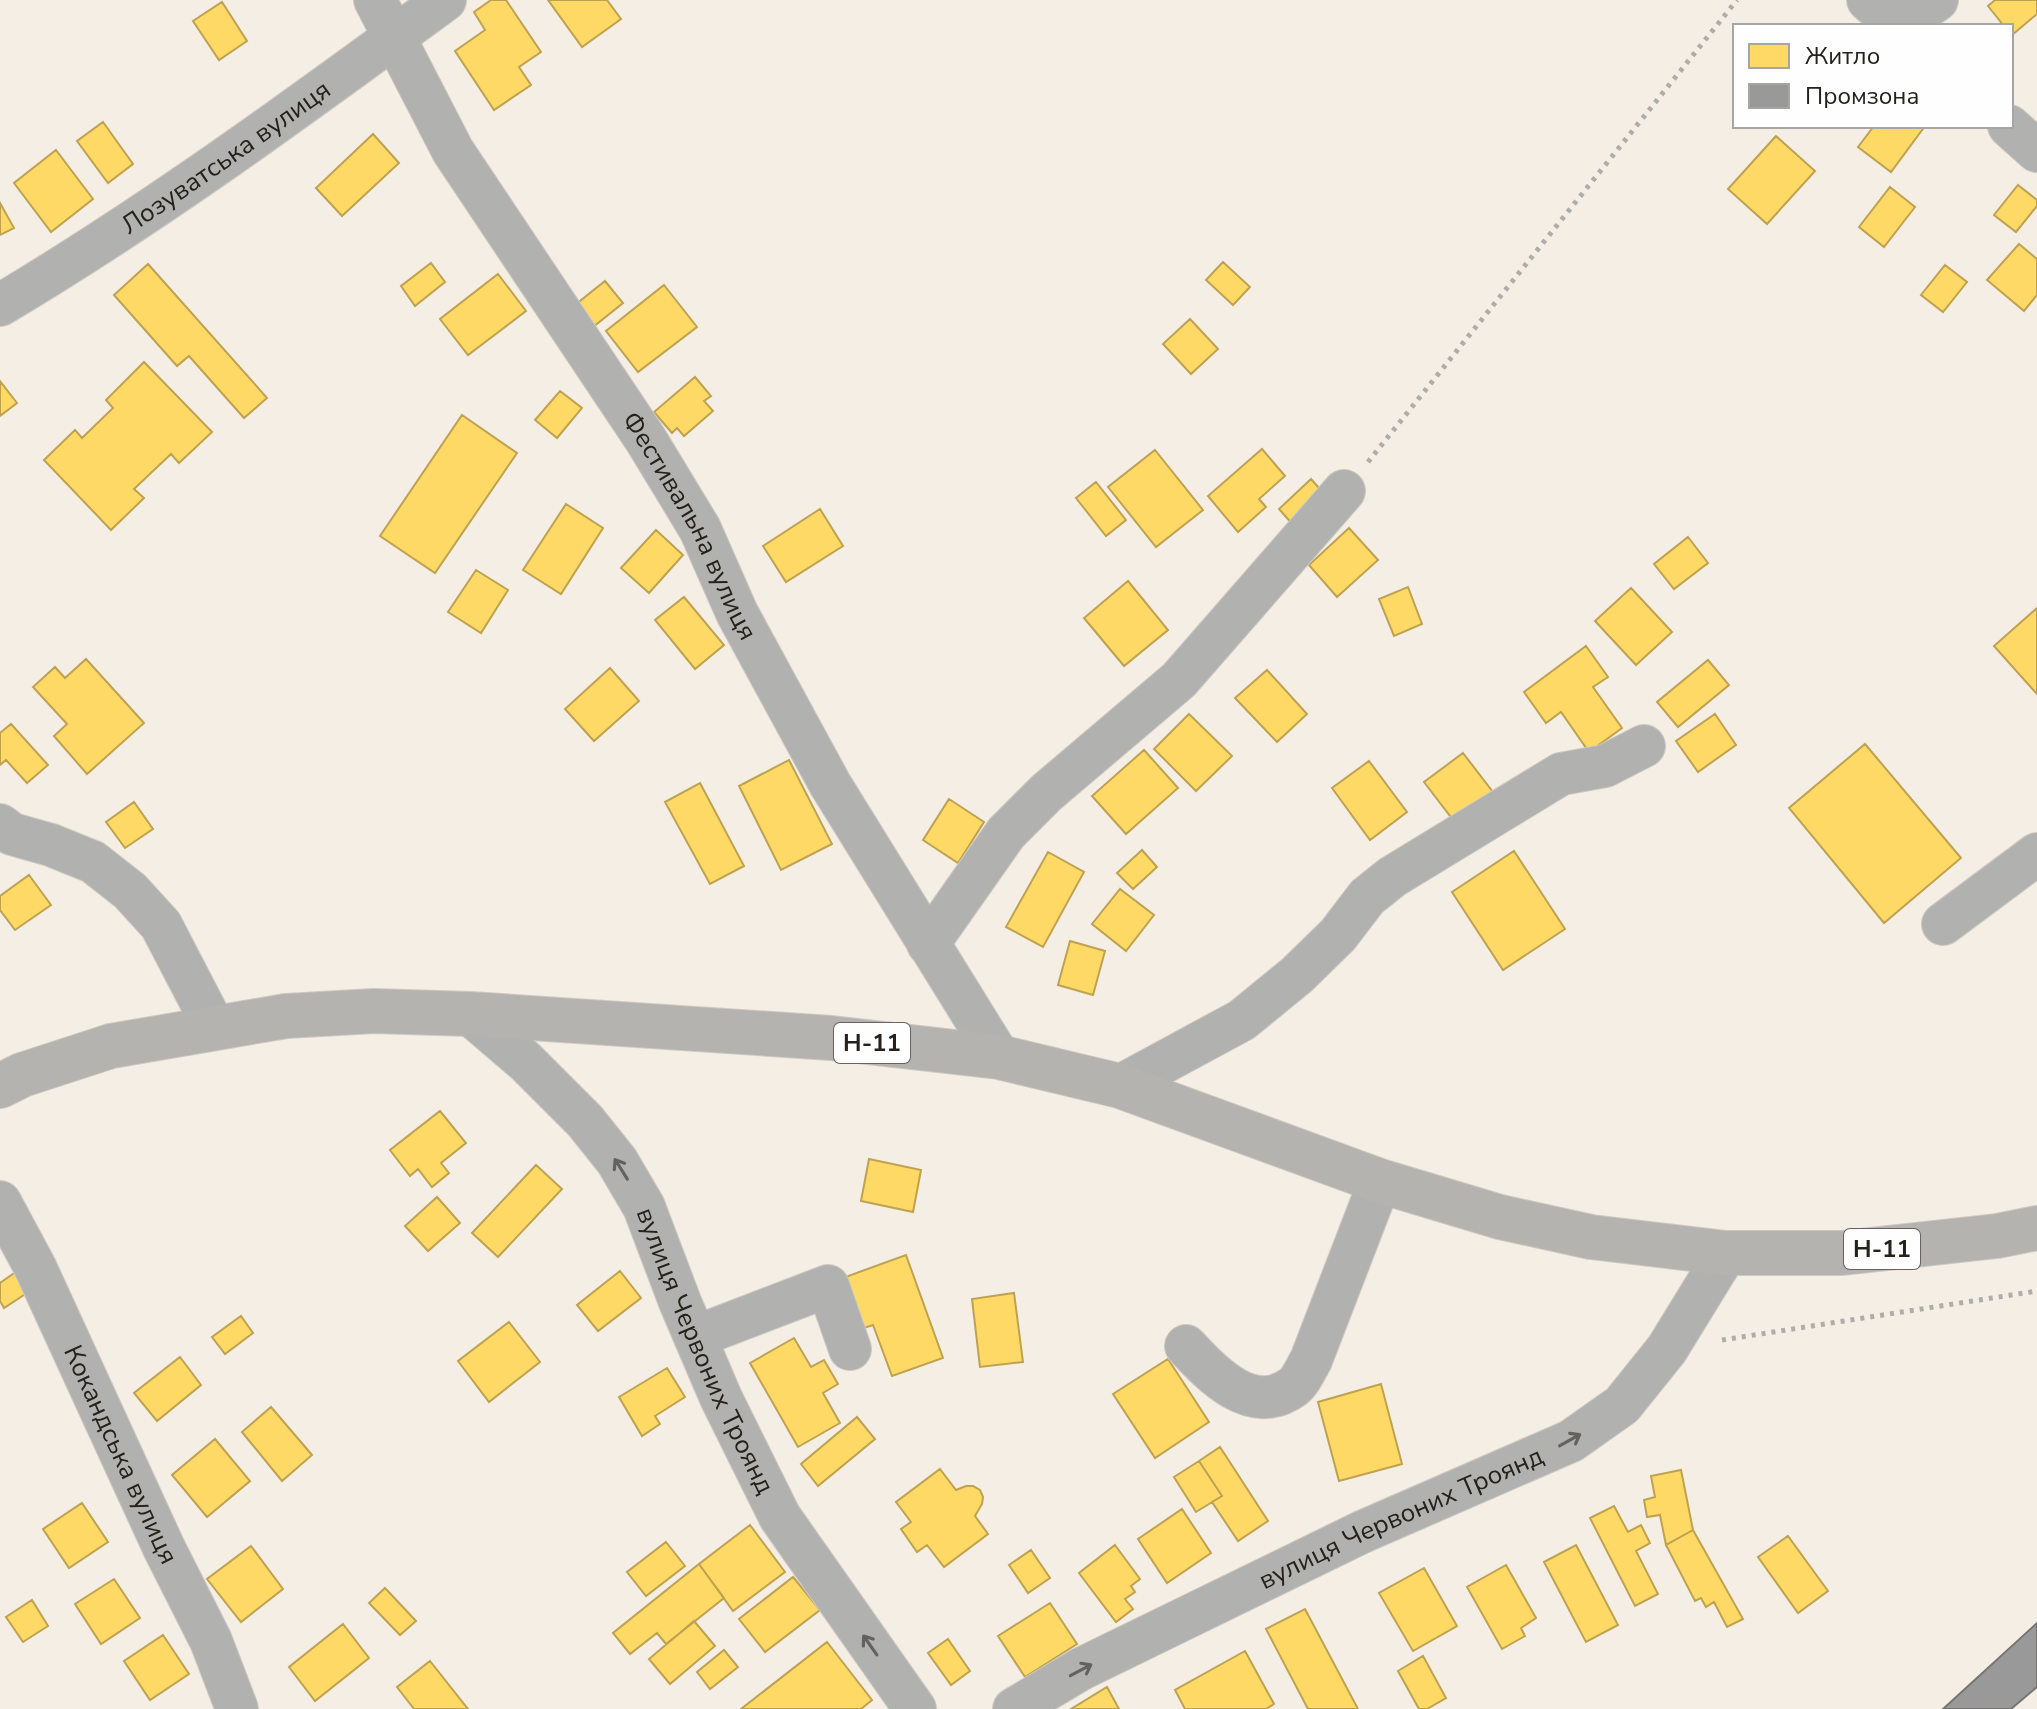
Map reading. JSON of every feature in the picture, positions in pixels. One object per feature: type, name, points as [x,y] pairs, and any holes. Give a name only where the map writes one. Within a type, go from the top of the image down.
[{"type":"main road","name":"Н-11","points":[[0,1086],[22,1075],[111,1046],[301,1015],[374,1011],[470,1014],[831,1038],[999,1057],[1120,1086],[1380,1181],[1500,1217],[1591,1237],[1726,1253],[1842,1253],[1997,1236],[2037,1228]]},
{"type":"street","name":"Фестивальна вулиця","points":[[375,0],[453,151],[646,440],[700,529],[737,613],[830,784],[999,1057]]},
{"type":"street","name":"Лозуватська вулиця","points":[[0,305],[82,256],[243,148],[445,0]]},
{"type":"street","points":[[1868,0],[1896,24]]},
{"type":"street","points":[[1901,24],[1937,0]]},
{"type":"street","points":[[2011,128],[2037,151]]},
{"type":"street","points":[[928,944],[1006,833],[1046,793],[1179,680],[1344,491]]},
{"type":"street","points":[[1120,1086],[1242,1020],[1297,975],[1338,935],[1367,897],[1392,877],[1561,774],[1605,766],[1644,746]]},
{"type":"street","points":[[0,825],[12,834],[93,862],[130,891],[161,925],[214,1027]]},
{"type":"street","points":[[1943,924],[2037,854]]},
{"type":"street","name":"вулиця Червоних Троянд","points":[[470,1014],[526,1062],[585,1121],[617,1161],[644,1207],[721,1398],[780,1517],[915,1709]]},
{"type":"street","points":[[1186,1346],[1215,1377],[1245,1395],[1270,1397],[1295,1386],[1311,1360],[1380,1181]]},
{"type":"street","name":"Кокандська вулиця","points":[[0,1202],[36,1269],[164,1548],[211,1641],[237,1709]]},
{"type":"street","name":"вулиця Червоних Троянд","points":[[1014,1709],[1081,1669],[1362,1532],[1571,1441],[1622,1405],[1667,1349],[1726,1253]]},
{"type":"street","points":[[695,1337],[828,1286],[850,1349]]},
{"type":"path","points":[[1344,491],[1737,0]]},
{"type":"path","points":[[1667,1349],[2037,1291]]},
{"type":"building: Житло","points":[[491,0],[506,0],[541,52],[519,67],[531,85],[494,110],[455,51],[485,30],[474,12]]},
{"type":"building: Житло","points":[[548,0],[607,0],[621,19],[582,47]]},
{"type":"building: Житло","points":[[1995,0],[2037,0],[2037,14],[2013,34],[2013,24],[2002,24],[1988,6]]},
{"type":"building: Житло","points":[[222,2],[247,41],[219,60],[193,21]]},
{"type":"building: Житло","points":[[103,122],[133,164],[108,183],[77,141]]},
{"type":"building: Житло","points":[[1872,128],[1924,128],[1891,172],[1858,147]]},
{"type":"building: Житло","points":[[373,134],[399,163],[342,216],[316,188]]},
{"type":"building: Житло","points":[[1776,136],[1815,171],[1767,224],[1728,189]]},
{"type":"building: Житло","points":[[56,150],[93,199],[51,232],[14,183]]},
{"type":"building: Житло","points":[[2018,185],[2037,200],[2037,206],[2016,232],[1994,215]]},
{"type":"building: Житло","points":[[1890,187],[1915,207],[1884,247],[1859,227]]},
{"type":"building: Житло","points":[[0,203],[14,228],[0,235]]},
{"type":"building: Житло","points":[[2019,244],[2037,259],[2037,295],[2024,311],[1987,280]]},
{"type":"building: Житло","points":[[1223,262],[1250,287],[1233,305],[1206,280]]},
{"type":"building: Житло","points":[[431,263],[445,282],[415,306],[401,286]]},
{"type":"building: Житло","points":[[148,264],[267,398],[244,418],[189,356],[177,366],[114,295]]},
{"type":"building: Житло","points":[[1945,265],[1967,282],[1943,312],[1921,295]]},
{"type":"building: Житло","points":[[498,274],[526,311],[468,355],[440,319]]},
{"type":"building: Житло","points":[[605,281],[623,303],[593,327],[575,305]]},
{"type":"building: Житло","points":[[664,285],[697,327],[638,372],[606,331]]},
{"type":"building: Житло","points":[[1190,319],[1218,349],[1191,374],[1163,344]]},
{"type":"building: Житло","points":[[144,362],[212,432],[179,463],[171,454],[134,489],[144,498],[111,530],[44,460],[75,430],[82,438],[113,408],[106,400]]},
{"type":"building: Житло","points":[[695,377],[711,396],[704,401],[713,411],[684,436],[677,428],[672,433],[654,412]]},
{"type":"building: Житло","points":[[0,381],[17,403],[0,416]]},
{"type":"building: Житло","points":[[560,391],[582,408],[557,438],[535,420]]},
{"type":"building: Житло","points":[[462,415],[517,453],[435,573],[380,536]]},
{"type":"building: Житло","points":[[1262,449],[1285,476],[1259,499],[1266,507],[1238,532],[1208,496]]},
{"type":"building: Житло","points":[[1155,450],[1203,510],[1156,547],[1108,487]]},
{"type":"building: Житло","points":[[1311,479],[1326,496],[1294,526],[1279,509]]},
{"type":"building: Житло","points":[[1096,482],[1126,520],[1106,536],[1076,498]]},
{"type":"building: Житло","points":[[566,504],[603,528],[561,594],[523,570]]},
{"type":"building: Житло","points":[[820,509],[843,546],[786,582],[763,546]]},
{"type":"building: Житло","points":[[1349,528],[1378,560],[1337,597],[1309,565]]},
{"type":"building: Житло","points":[[656,530],[683,555],[649,593],[621,568]]},
{"type":"building: Житло","points":[[1688,537],[1708,563],[1674,589],[1654,564]]},
{"type":"building: Житло","points":[[476,570],[508,590],[481,633],[448,612]]},
{"type":"building: Житло","points":[[1128,581],[1168,630],[1124,666],[1084,618]]},
{"type":"building: Житло","points":[[1408,587],[1422,624],[1394,636],[1379,599]]},
{"type":"building: Житло","points":[[1631,588],[1672,632],[1636,665],[1595,621]]},
{"type":"building: Житло","points":[[684,597],[724,645],[695,669],[655,620]]},
{"type":"building: Житло","points":[[2037,608],[2037,694],[1994,646]]},
{"type":"building: Житло","points":[[1586,646],[1608,677],[1593,687],[1622,728],[1589,752],[1561,712],[1546,723],[1524,692]]},
{"type":"building: Житло","points":[[86,659],[144,723],[87,774],[54,736],[67,724],[33,687],[55,667],[65,678]]},
{"type":"building: Житло","points":[[1708,660],[1729,685],[1678,727],[1657,702]]},
{"type":"building: Житло","points":[[610,668],[639,701],[594,741],[565,709]]},
{"type":"building: Житло","points":[[1267,670],[1307,714],[1277,742],[1235,698]]},
{"type":"building: Житло","points":[[1189,714],[1232,756],[1196,791],[1154,749]]},
{"type":"building: Житло","points":[[1715,714],[1736,745],[1698,772],[1676,741]]},
{"type":"building: Житло","points":[[11,724],[48,765],[27,783],[6,760],[0,765],[0,733]]},
{"type":"building: Житло","points":[[1865,744],[1961,858],[1884,923],[1789,808]]},
{"type":"building: Житло","points":[[1144,750],[1178,788],[1126,834],[1092,796]]},
{"type":"building: Житло","points":[[1463,753],[1496,796],[1457,825],[1424,782]]},
{"type":"building: Житло","points":[[789,760],[832,844],[781,870],[739,786]]},
{"type":"building: Житло","points":[[1369,761],[1407,812],[1370,840],[1332,788]]},
{"type":"building: Житло","points":[[700,783],[744,866],[710,884],[665,802]]},
{"type":"building: Житло","points":[[949,799],[984,822],[958,863],[923,840]]},
{"type":"building: Житло","points":[[134,802],[153,829],[125,848],[106,822]]},
{"type":"building: Житло","points":[[1142,850],[1157,867],[1133,889],[1117,873]]},
{"type":"building: Житло","points":[[1514,851],[1565,929],[1503,970],[1452,892]]},
{"type":"building: Житло","points":[[1048,852],[1084,872],[1043,947],[1006,927]]},
{"type":"building: Житло","points":[[29,875],[51,905],[15,930],[0,910],[0,896]]},
{"type":"building: Житло","points":[[1120,889],[1154,915],[1126,951],[1092,924]]},
{"type":"building: Житло","points":[[1070,941],[1105,951],[1093,995],[1058,985]]},
{"type":"building: Житло","points":[[440,1111],[466,1143],[441,1163],[449,1173],[432,1187],[418,1169],[410,1176],[390,1150]]},
{"type":"building: Житло","points":[[869,1159],[921,1170],[913,1212],[861,1201]]},
{"type":"building: Житло","points":[[536,1165],[562,1189],[498,1257],[472,1233]]},
{"type":"building: Житло","points":[[437,1197],[460,1223],[428,1251],[405,1226]]},
{"type":"building: Житло","points":[[906,1255],[943,1358],[892,1376],[873,1325],[858,1330],[840,1279]]},
{"type":"building: Житло","points":[[20,1269],[33,1289],[4,1308],[0,1301],[0,1283]]},
{"type":"building: Житло","points":[[620,1271],[641,1298],[598,1331],[577,1305]]},
{"type":"building: Житло","points":[[1014,1293],[1023,1362],[980,1367],[972,1299]]},
{"type":"building: Житло","points":[[241,1316],[253,1333],[225,1354],[212,1337]]},
{"type":"building: Житло","points":[[509,1322],[540,1362],[489,1402],[458,1361]]},
{"type":"building: Житло","points":[[794,1338],[811,1367],[824,1360],[838,1384],[823,1393],[840,1423],[798,1447],[750,1363]]},
{"type":"building: Житло","points":[[180,1357],[201,1385],[157,1421],[134,1393]]},
{"type":"building: Житло","points":[[1168,1359],[1209,1422],[1155,1458],[1113,1394]]},
{"type":"building: Житло","points":[[667,1368],[685,1397],[655,1416],[660,1424],[642,1436],[619,1397]]},
{"type":"building: Житло","points":[[1381,1384],[1402,1464],[1339,1481],[1318,1402]]},
{"type":"building: Житло","points":[[271,1407],[312,1455],[282,1481],[242,1432]]},
{"type":"building: Житло","points":[[857,1417],[875,1439],[818,1486],[801,1464]]},
{"type":"building: Житло","points":[[215,1439],[250,1481],[207,1517],[172,1475]]},
{"type":"building: Житло","points":[[1220,1447],[1268,1521],[1238,1541],[1212,1502],[1222,1496],[1199,1461]]},
{"type":"building: Житло","points":[[1199,1461],[1222,1496],[1196,1512],[1174,1477]]},
{"type":"building: Житло","points":[[940,1469],[956,1490],[973,1486],[980,1490],[982,1504],[975,1516],[988,1534],[944,1567],[927,1545],[917,1552],[901,1529],[911,1522],[896,1502]]},
{"type":"building: Житло","points":[[1681,1470],[1693,1530],[1666,1545],[1660,1515],[1647,1517],[1644,1500],[1655,1497],[1651,1476]]},
{"type":"building: Житло","points":[[82,1503],[108,1542],[69,1568],[43,1529]]},
{"type":"building: Житло","points":[[1614,1506],[1628,1532],[1641,1525],[1650,1543],[1636,1551],[1658,1594],[1635,1606],[1590,1518]]},
{"type":"building: Житло","points":[[1182,1509],[1211,1553],[1167,1583],[1138,1539]]},
{"type":"building: Житло","points":[[750,1525],[785,1572],[733,1611],[699,1564]]},
{"type":"building: Житло","points":[[1693,1530],[1743,1619],[1727,1627],[1714,1602],[1706,1607],[1701,1598],[1695,1601],[1666,1545]]},
{"type":"building: Житло","points":[[1788,1536],[1828,1591],[1798,1613],[1758,1557]]},
{"type":"building: Житло","points":[[666,1542],[685,1566],[646,1596],[627,1572]]},
{"type":"building: Житло","points":[[1115,1545],[1140,1579],[1131,1586],[1135,1592],[1125,1599],[1133,1609],[1116,1622],[1079,1573]]},
{"type":"building: Житло","points":[[1576,1545],[1618,1625],[1586,1642],[1544,1562]]},
{"type":"building: Житло","points":[[251,1546],[283,1589],[241,1622],[207,1579]]},
{"type":"building: Житло","points":[[1031,1550],[1050,1578],[1028,1593],[1009,1565]]},
{"type":"building: Житло","points":[[699,1564],[724,1598],[666,1644],[657,1633],[630,1654],[613,1633]]},
{"type":"building: Житло","points":[[1506,1565],[1536,1618],[1521,1628],[1525,1636],[1502,1649],[1467,1587]]},
{"type":"building: Житло","points":[[1424,1568],[1457,1626],[1413,1651],[1379,1593]]},
{"type":"building: Житло","points":[[793,1577],[820,1610],[765,1652],[739,1619]]},
{"type":"building: Житло","points":[[114,1579],[140,1618],[101,1644],[75,1604]]},
{"type":"building: Житло","points":[[385,1588],[416,1621],[400,1635],[369,1603]]},
{"type":"building: Житло","points":[[32,1600],[48,1626],[23,1642],[6,1617]]},
{"type":"building: Житло","points":[[1050,1603],[1077,1644],[1025,1677],[998,1636]]},
{"type":"building: Житло","points":[[1305,1609],[1358,1709],[1308,1709],[1266,1629]]},
{"type":"building: Житло","points":[[694,1621],[715,1646],[670,1684],[649,1659]]},
{"type":"building: Житло","points":[[343,1624],[369,1658],[315,1701],[289,1667]]},
{"type":"building: Житло","points":[[163,1635],[189,1674],[150,1700],[124,1661]]},
{"type":"building: Житло","points":[[948,1639],[970,1671],[951,1685],[928,1653]]},
{"type":"building: Житло","points":[[827,1642],[872,1700],[861,1709],[741,1709]]},
{"type":"building: Житло","points":[[724,1650],[738,1667],[710,1689],[697,1672]]},
{"type":"building: Житло","points":[[1245,1651],[1274,1704],[1266,1709],[1185,1709],[1175,1690]]},
{"type":"building: Житло","points":[[1423,1656],[1446,1698],[1427,1709],[1419,1709],[1398,1671]]},
{"type":"building: Житло","points":[[430,1661],[468,1709],[414,1709],[397,1687]]},
{"type":"building: Житло","points":[[1107,1687],[1119,1709],[1071,1709]]},
{"type":"building: Промзона","points":[[2037,1623],[2037,1687],[2011,1709],[1943,1709]]}]
